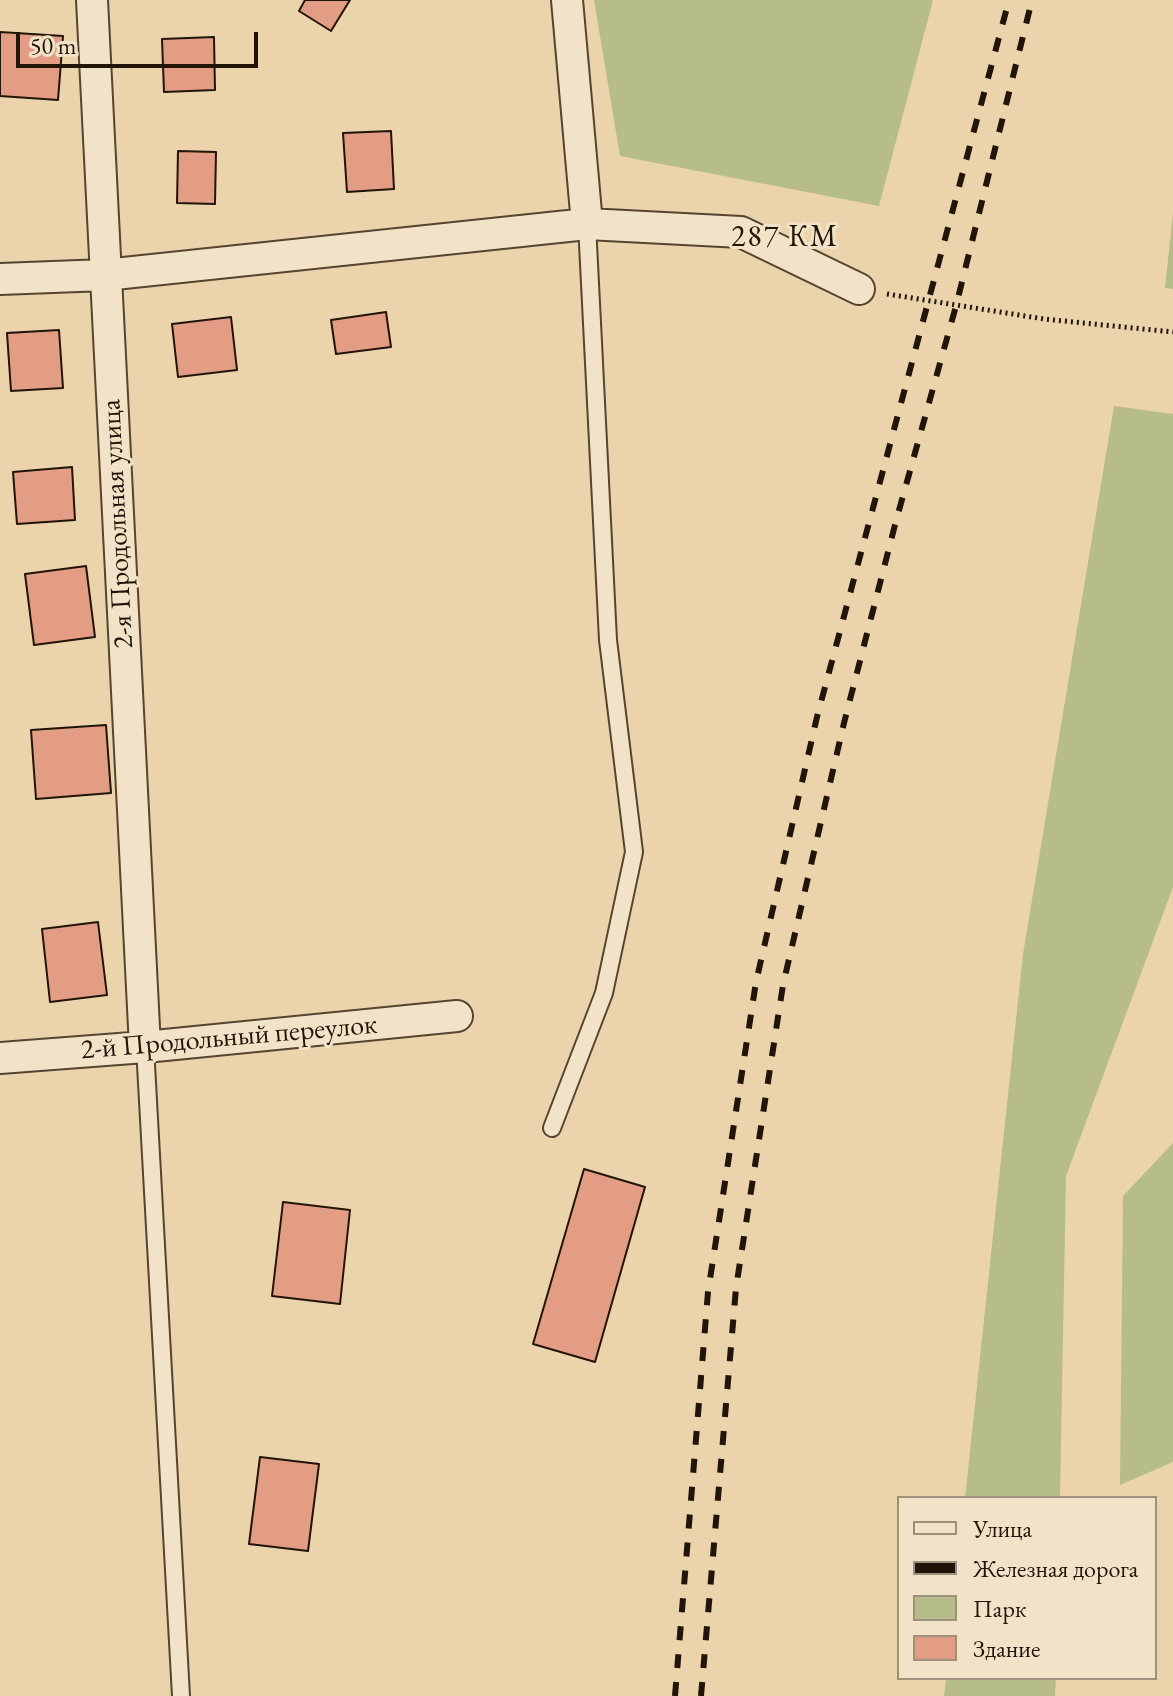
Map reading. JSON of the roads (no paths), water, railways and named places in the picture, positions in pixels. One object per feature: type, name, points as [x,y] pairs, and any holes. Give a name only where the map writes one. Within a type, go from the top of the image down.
[{"type":"street","name":"2-я Продольная улица","points":[[92,0],[145,1047]]},
{"type":"street","points":[[567,0],[587,224]]},
{"type":"street","points":[[0,279],[105,275],[587,224],[741,232],[859,289]]},
{"type":"street","name":"2-й Продольный переулок","points":[[0,1058],[457,1016]]},
{"type":"lane","points":[[552,1128],[604,993],[634,852],[608,640],[587,224]]},
{"type":"lane","points":[[145,1047],[181,1696]]},
{"type":"railway","points":[[675,1696],[708,1292],[756,982],[817,717],[1009,0]]},
{"type":"railway","points":[[701,1696],[736,1288],[783,985],[844,723],[956,306],[1032,0]]},
{"type":"district","name":"287 КМ","points":[[785,238]]}]
